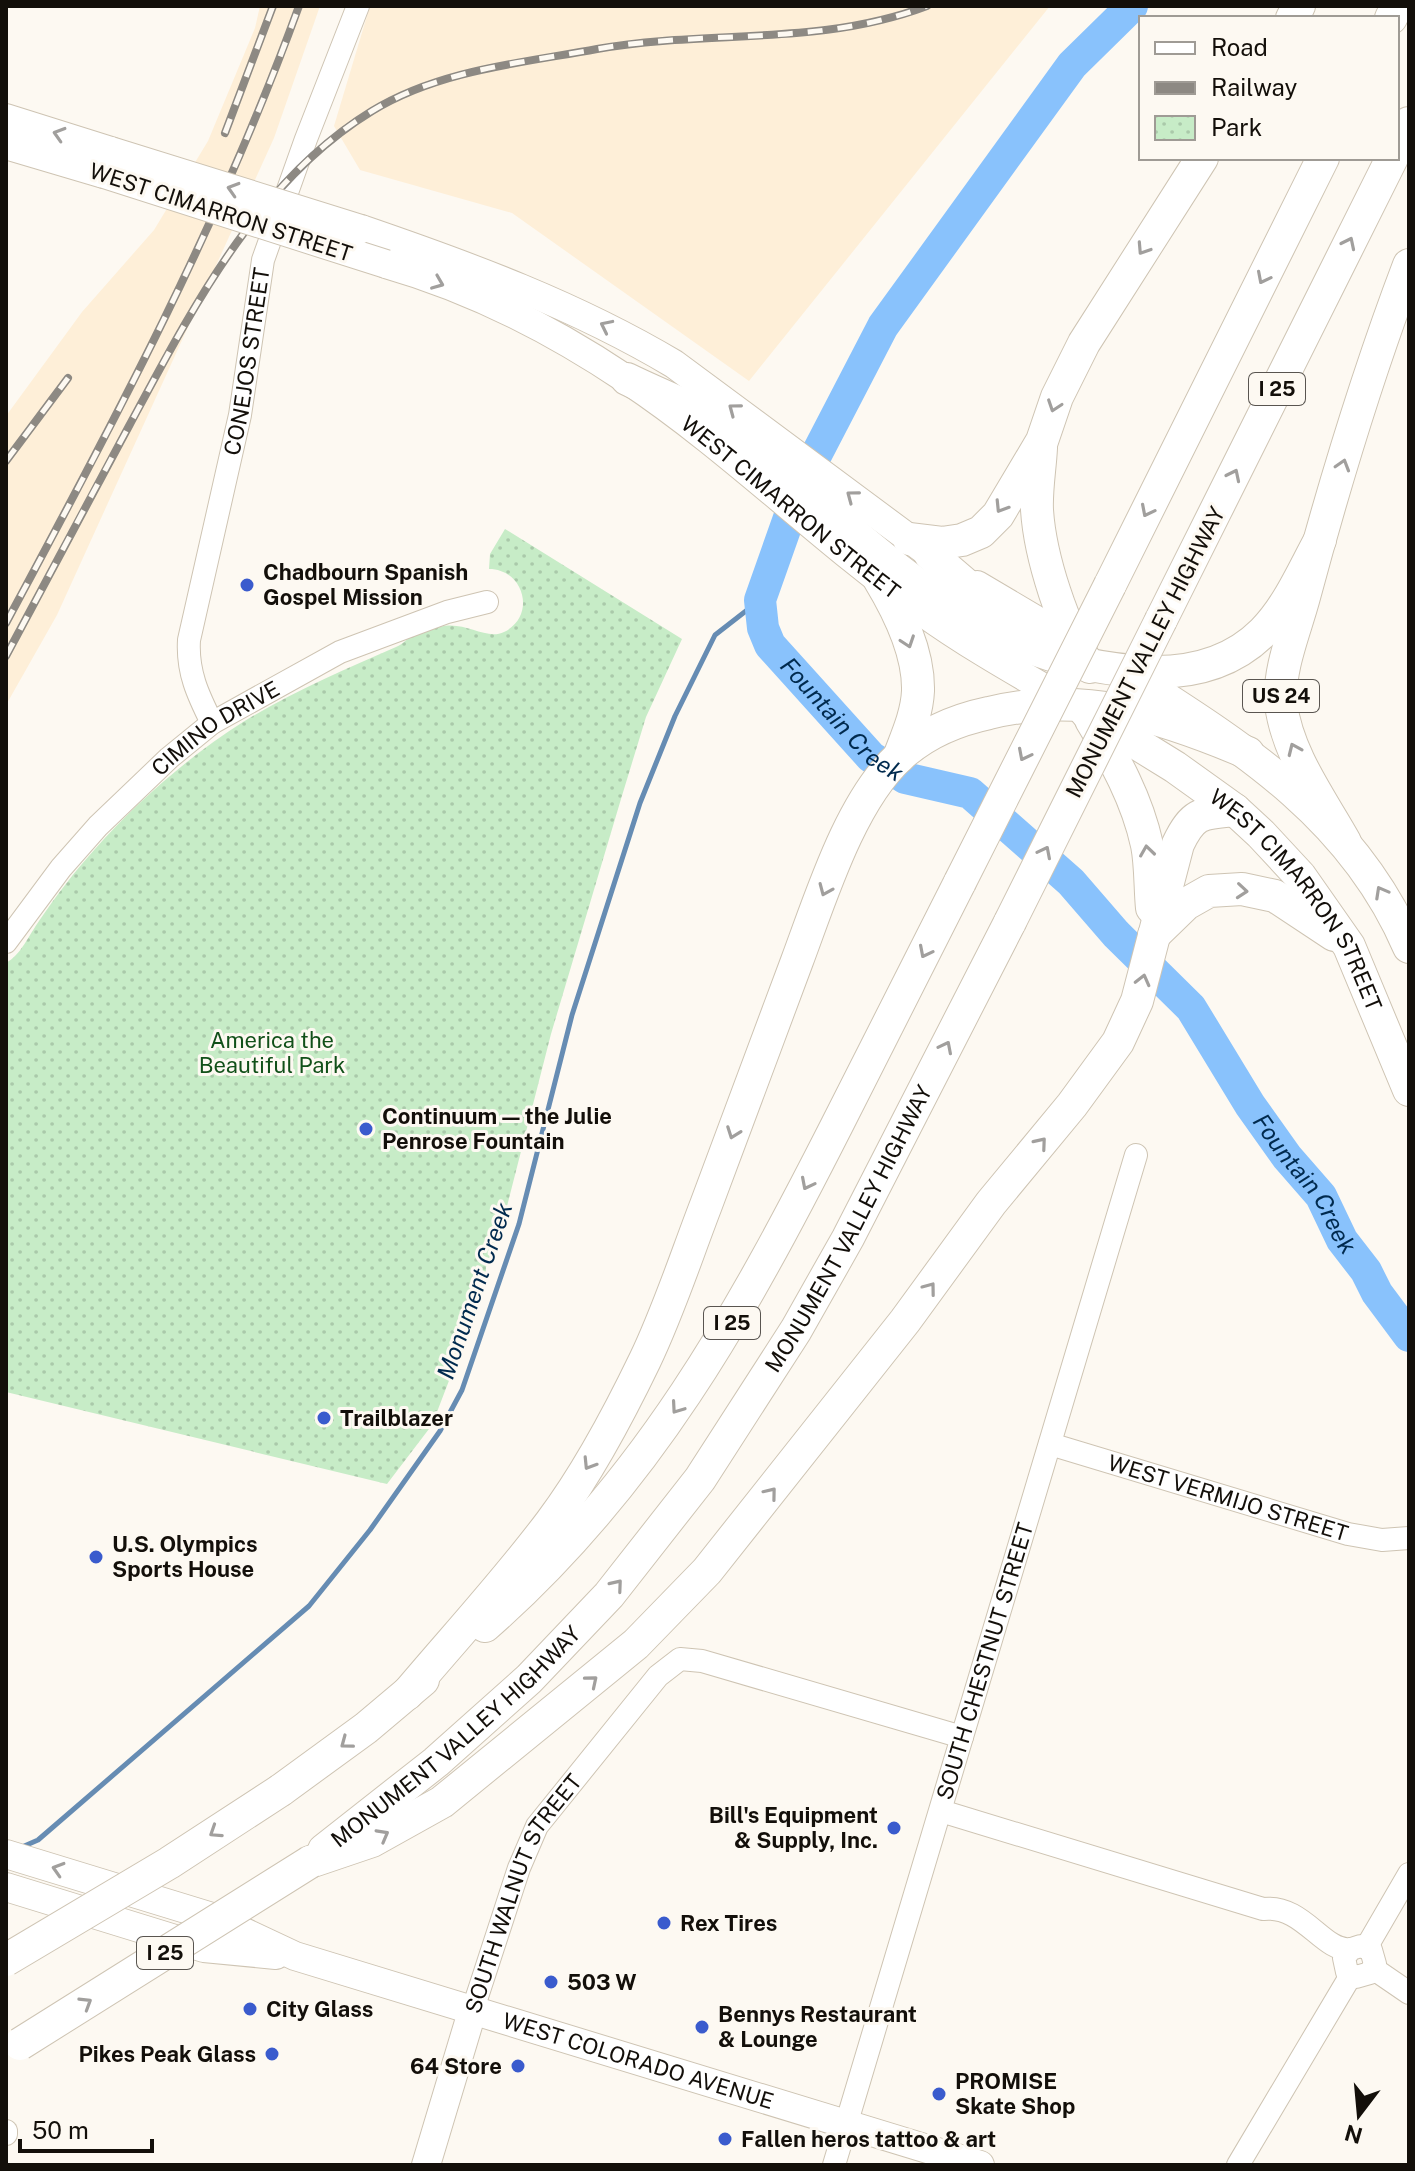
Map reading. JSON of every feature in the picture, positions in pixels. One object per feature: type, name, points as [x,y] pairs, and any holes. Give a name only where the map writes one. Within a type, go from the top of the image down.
[{"type":"highway","points":[[1399,143],[1409,123]]},
{"type":"highway","points":[[920,547],[962,540],[981,532],[998,515],[1042,441],[1057,397],[1084,343],[1201,160]]},
{"type":"highway","name":"I 25","points":[[6,1960],[169,1863],[281,1790],[366,1728],[528,1589],[579,1536],[666,1423],[744,1302],[792,1214],[1322,160]]},
{"type":"highway","name":"MONUMENT VALLEY HIGHWAY","points":[[13,2048],[310,1862],[436,1762],[529,1679],[609,1595],[700,1479],[796,1330],[848,1238],[1010,922],[1391,160]]},
{"type":"highway","name":"US 24","points":[[1409,265],[1376,357],[1320,540],[1282,678],[1281,703],[1292,745],[1345,842],[1374,880],[1409,947]]},
{"type":"highway","points":[[627,379],[712,431],[885,573],[1028,647],[1083,655],[1122,670],[1248,753],[1312,806],[1345,842]]},
{"type":"highway","points":[[1042,441],[1038,527],[1068,628],[1118,709],[1175,767]]},
{"type":"highway","points":[[1122,670],[1150,673],[1183,671],[1215,664],[1238,652],[1263,633],[1281,609],[1320,540]]},
{"type":"highway","points":[[920,547],[972,590],[1028,647],[1079,706],[1117,763],[1137,807],[1160,913]]},
{"type":"highway","points":[[885,573],[914,658],[918,692],[927,720]]},
{"type":"highway","points":[[927,720],[964,719],[997,711],[1079,706],[1118,709],[1186,727],[1248,753]]},
{"type":"highway","name":"WEST CIMARRON STREET","points":[[1079,706],[1175,767],[1235,810],[1300,876],[1349,946],[1409,1090]]},
{"type":"highway","points":[[407,1694],[552,1522],[593,1459],[646,1357],[813,916],[856,818],[881,778],[927,720]]},
{"type":"highway","points":[[310,1862],[372,1841],[442,1802],[636,1644],[697,1582],[895,1334],[991,1203],[1072,1105],[1118,1042],[1137,1001],[1178,844],[1187,826],[1200,813],[1235,810]]},
{"type":"highway","points":[[1160,913],[1186,904],[1209,891],[1242,889],[1275,896],[1349,946]]},
{"type":"main road","name":"WEST CIMARRON STREET","points":[[6,118],[108,162],[489,304],[566,342],[627,379]]},
{"type":"main road","name":"WEST CIMARRON STREET","points":[[6,145],[108,162],[361,229],[491,276],[618,332],[674,364],[920,547],[1083,655]]},
{"type":"main road","name":"WEST CIMARRON STREET","points":[[885,573],[921,611],[1079,706]]},
{"type":"main road","name":"WEST COLORADO AVENUE","points":[[6,1854],[212,1917],[295,1956],[980,2165]]},
{"type":"main road","name":"WEST COLORADO AVENUE","points":[[6,1887],[204,1948],[295,1956]]},
{"type":"main road","name":"SOUTH WALNUT STREET","points":[[426,2165],[472,2012]]},
{"type":"street","name":"CONEJOS STREET","points":[[212,723],[192,679],[188,661],[189,640],[240,415],[263,260],[358,6]]},
{"type":"street","name":"CIMINO DRIVE","points":[[6,942],[61,868],[98,826],[157,768],[212,723],[340,652],[447,612],[487,602]]},
{"type":"street","name":"SOUTH CHESTNUT STREET","points":[[834,2165],[1136,1155]]},
{"type":"street","name":"WEST VERMIJO STREET","points":[[1050,1444],[1348,1534],[1382,1540],[1409,1538]]},
{"type":"street","name":"SOUTH WALNUT STREET","points":[[472,2012],[519,1868],[537,1826],[658,1676],[680,1659],[716,1665],[962,1737]]},
{"type":"street","points":[[941,1811],[1263,1909],[1278,1907],[1292,1913],[1357,1961],[1409,1993]]},
{"type":"street","points":[[1238,2165],[1409,1874]]},
{"type":"shaded area","points":[[260,6],[320,6],[274,138],[57,615],[6,705],[6,416],[82,312],[154,230],[208,141],[255,28]]},
{"type":"shaded area","points":[[370,6],[1050,6],[749,381],[512,213],[360,170],[334,126]]},
{"type":"green space","name":"America the Beautiful Park","points":[[505,529],[682,639],[646,717],[551,1034],[504,1218],[486,1267],[486,1284],[432,1425],[387,1484],[6,1392],[6,963],[20,950],[66,884],[111,831],[164,781],[223,735],[280,701],[418,634],[440,627],[458,626],[497,634],[514,625],[523,605],[518,585],[501,571],[489,569],[490,554]]},
{"type":"waterway","name":"Fountain Creek","points":[[1132,6],[1072,65],[883,326],[801,484],[760,600],[763,628],[770,645],[871,757],[905,778],[970,793],[1071,882],[1116,934],[1191,1008],[1250,1105],[1287,1157],[1321,1196],[1342,1240],[1409,1336]]},
{"type":"waterway","name":"Monument Creek","points":[[22,1847],[38,1840],[309,1606],[370,1530],[440,1431],[462,1390],[519,1224],[572,1015],[640,803],[675,716],[715,635],[760,600]]},
{"type":"railway","points":[[225,133],[273,6]]},
{"type":"railway","points":[[6,623],[164,320],[236,165],[299,6]]},
{"type":"railway","points":[[6,656],[177,338],[230,252],[294,174],[331,140],[372,111],[425,86],[510,64],[639,43],[845,27],[886,19],[927,6]]},
{"type":"railway","points":[[6,461],[68,378]]},
{"type":"place","name":"Chadbourn Spanish Gospel Mission","points":[[247,585]]},
{"type":"place","name":"Continuum — the Julie Penrose Fountain","points":[[366,1129]]},
{"type":"place","name":"Trailblazer","points":[[324,1418]]},
{"type":"place","name":"U.S. Olympics Sports House","points":[[96,1557]]},
{"type":"place","name":"Bill's Equipment & Supply, Inc.","points":[[894,1828]]},
{"type":"place","name":"Rex Tires","points":[[664,1923]]},
{"type":"place","name":"503 W","points":[[551,1982]]},
{"type":"place","name":"City Glass","points":[[250,2009]]},
{"type":"place","name":"Bennys Restaurant & Lounge","points":[[702,2027]]},
{"type":"place","name":"Pikes Peak Glass","points":[[272,2054]]},
{"type":"place","name":"64 Store","points":[[518,2066]]},
{"type":"place","name":"PROMISE Skate Shop","points":[[939,2094]]},
{"type":"place","name":"Fallen heros tattoo & art","points":[[725,2139]]}]
